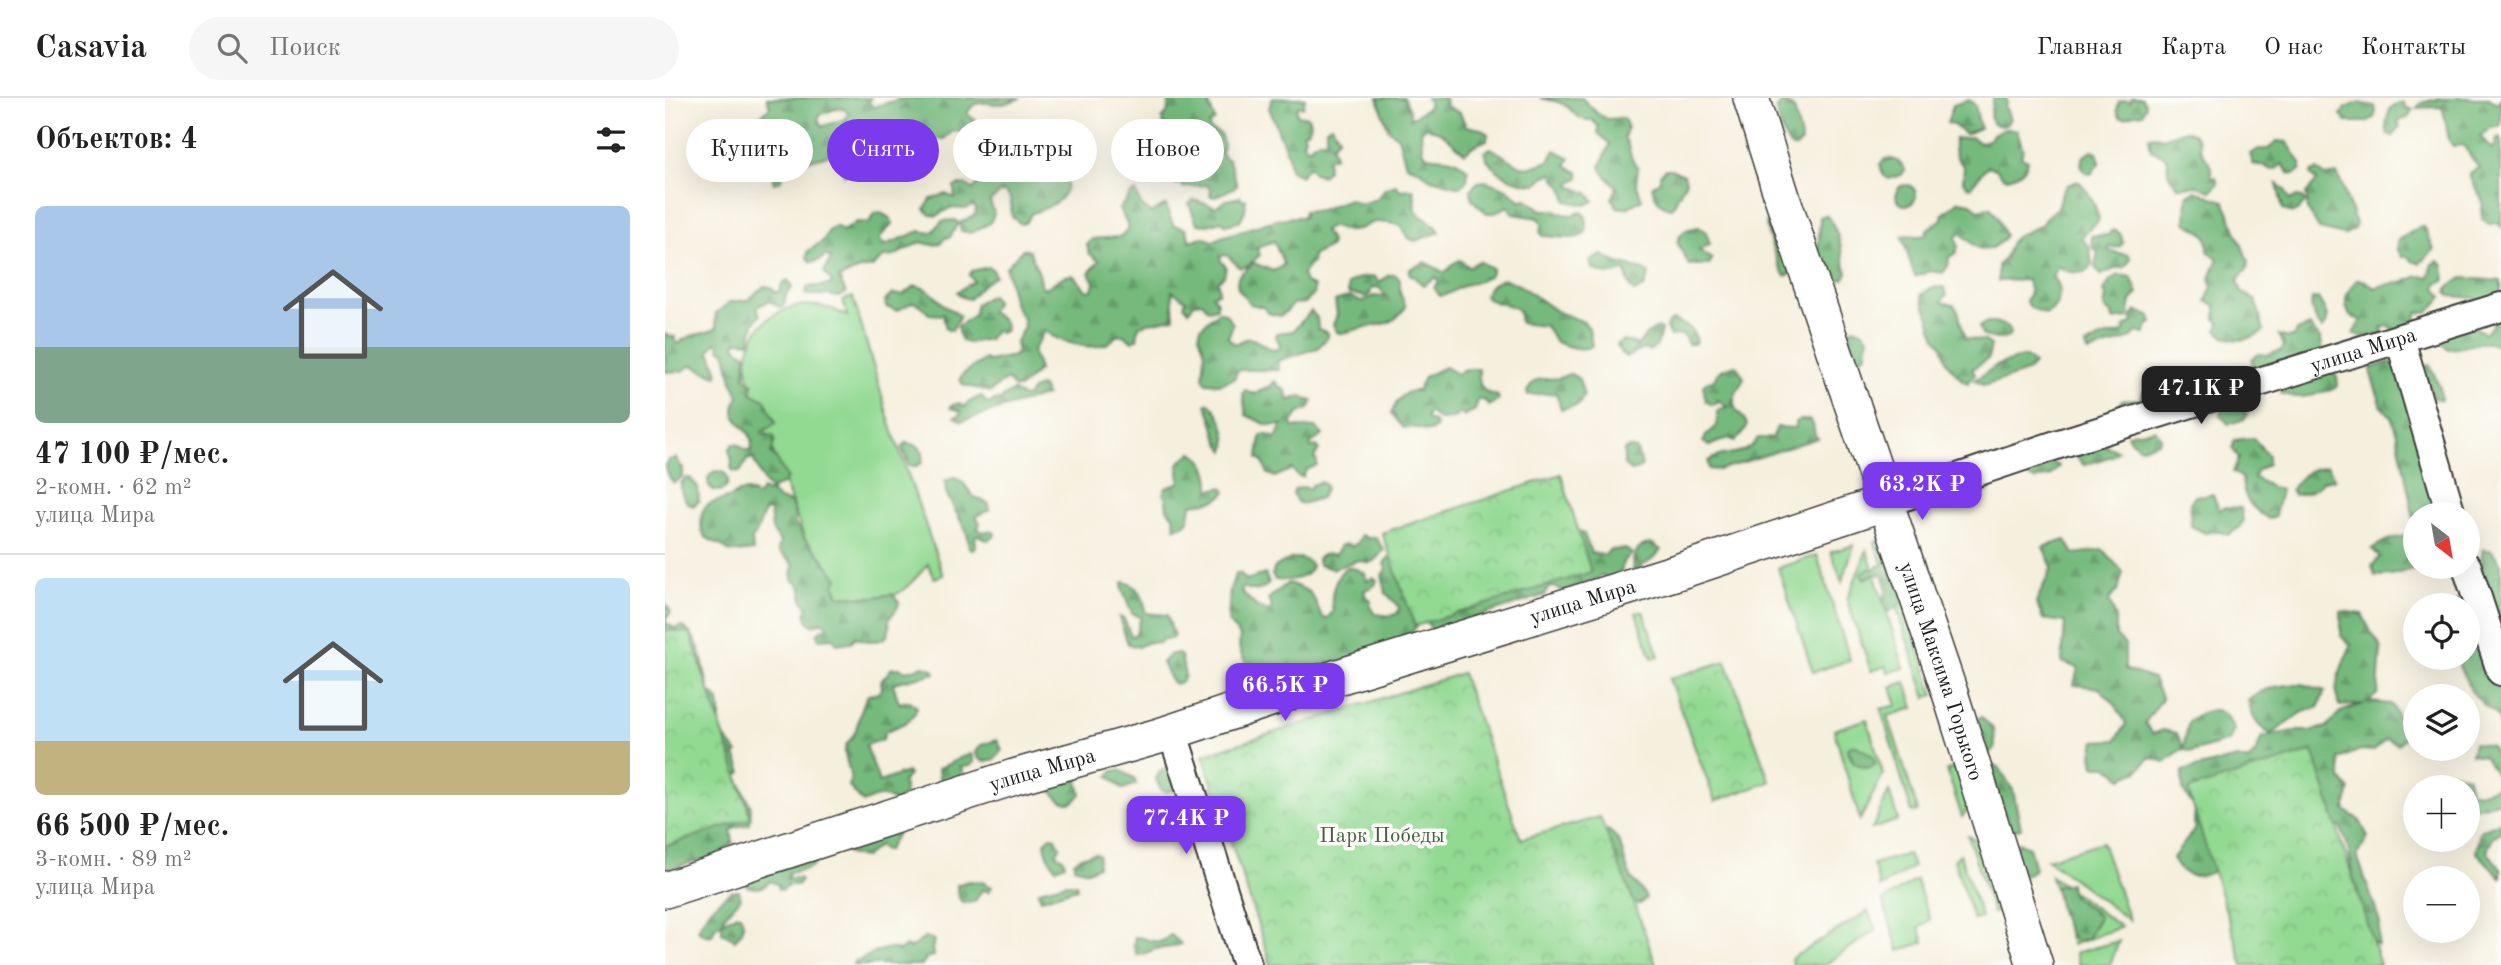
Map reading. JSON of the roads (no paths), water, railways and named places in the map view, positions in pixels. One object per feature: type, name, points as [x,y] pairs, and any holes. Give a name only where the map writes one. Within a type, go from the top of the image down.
[{"type":"main road","name":"улица Максима Горького","points":[[1751,98],[1783,200],[1954,703],[2035,965]]},
{"type":"main road","name":"улица Мира","points":[[665,890],[1014,777],[1172,731],[1677,572],[1887,502]]},
{"type":"street","name":"улица Мира","points":[[1887,502],[2059,444],[2501,307]]},
{"type":"street","points":[[2400,339],[2448,502]]},
{"type":"street","points":[[2471,579],[2501,671]]},
{"type":"street","points":[[1172,731],[1247,965]]},
{"type":"park label","name":"Парк Победы","points":[[1382,835]]}]
